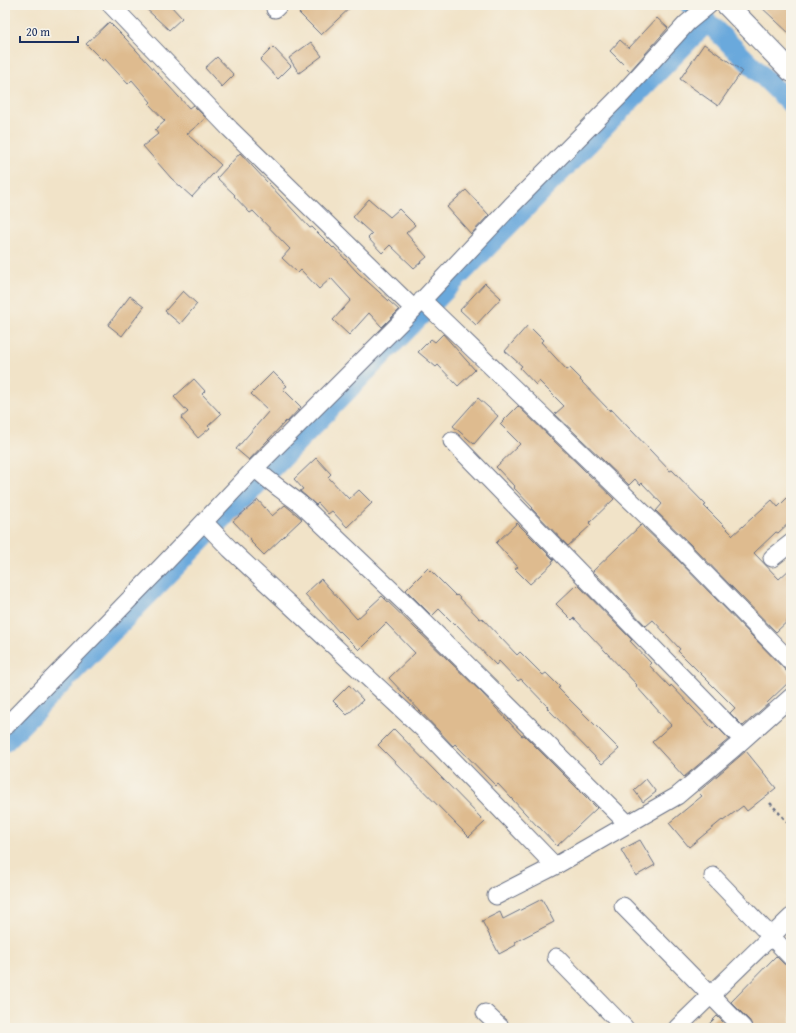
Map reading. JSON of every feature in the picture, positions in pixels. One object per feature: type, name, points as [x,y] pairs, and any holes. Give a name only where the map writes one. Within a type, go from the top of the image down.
[{"type":"street","points":[[112,5],[230,128],[683,551],[791,662]]},
{"type":"street","points":[[5,727],[204,522],[262,475],[418,304],[573,142],[622,94],[687,23],[714,5],[789,64]]},
{"type":"street","points":[[452,441],[743,740]]},
{"type":"street","points":[[262,475],[303,506],[408,606],[628,824]]},
{"type":"street","points":[[204,522],[241,559],[423,729],[555,866]]},
{"type":"street","points":[[772,558],[791,542]]},
{"type":"street","points":[[496,896],[555,866],[677,796],[791,697]]},
{"type":"street","points":[[713,876],[791,957]]},
{"type":"street","points":[[623,906],[744,1028]]},
{"type":"street","points":[[677,1028],[791,917]]},
{"type":"street","points":[[556,957],[625,1028]]},
{"type":"street","points":[[486,1013],[501,1028]]},
{"type":"path","points":[[770,803],[791,826]]},
{"type":"building","points":[[142,5],[170,5],[182,18],[169,30]]},
{"type":"building","points":[[307,5],[353,5],[321,35],[299,13]]},
{"type":"building","points":[[759,5],[791,5],[791,35]]},
{"type":"building","points":[[657,18],[668,28],[630,71],[610,51],[620,40],[629,48]]},
{"type":"building","points":[[109,22],[189,108],[193,105],[206,118],[187,134],[221,165],[192,197],[171,178],[143,146],[158,134],[155,130],[165,121],[149,104],[151,102],[132,80],[128,84],[105,59],[103,61],[86,44]]},
{"type":"building","points":[[311,42],[322,56],[299,73],[289,58]]},
{"type":"building","points":[[704,44],[742,71],[718,106],[680,79]]},
{"type":"building","points":[[273,47],[291,66],[278,79],[260,60]]},
{"type":"building","points":[[217,57],[234,75],[222,87],[205,68]]},
{"type":"building","points":[[240,153],[310,228],[312,227],[333,248],[334,247],[358,273],[399,310],[382,327],[369,313],[349,335],[333,320],[351,300],[331,278],[319,289],[301,270],[298,273],[282,258],[290,249],[253,211],[250,213],[234,196],[235,195],[217,178]]},
{"type":"building","points":[[466,190],[489,215],[471,234],[447,207]]},
{"type":"building","points":[[369,199],[390,217],[399,209],[415,225],[406,233],[427,257],[414,268],[390,245],[382,253],[368,238],[372,234],[353,217]]},
{"type":"building","points":[[485,283],[501,298],[476,325],[460,310]]},
{"type":"building","points":[[183,291],[197,304],[180,324],[165,311]]},
{"type":"building","points":[[130,296],[144,307],[122,336],[108,325]]},
{"type":"building","points":[[528,325],[543,340],[541,342],[567,370],[570,368],[610,411],[611,409],[670,471],[672,470],[706,505],[704,506],[733,535],[772,500],[778,507],[791,494],[791,521],[778,533],[776,532],[754,553],[779,579],[791,568],[791,618],[776,632],[656,511],[662,504],[642,483],[640,485],[635,479],[629,485],[555,414],[564,406],[539,381],[536,385],[520,368],[522,366],[505,351]]},
{"type":"building","points":[[443,334],[475,370],[458,386],[438,365],[436,367],[418,352],[431,339],[435,342]]},
{"type":"building","points":[[273,372],[287,386],[283,389],[301,407],[249,460],[236,449],[269,411],[251,394]]},
{"type":"building","points":[[194,379],[205,391],[202,394],[221,414],[208,426],[210,428],[198,438],[181,418],[188,412],[174,397]]},
{"type":"building","points":[[478,398],[498,416],[474,444],[453,426]]},
{"type":"building","points":[[518,406],[614,499],[589,523],[591,525],[568,546],[532,509],[533,508],[514,488],[515,487],[496,467],[520,444],[500,424]]},
{"type":"building","points":[[316,458],[331,474],[328,477],[349,499],[359,490],[372,503],[347,527],[332,511],[328,514],[318,503],[316,505],[300,491],[303,489],[294,479]]},
{"type":"building","points":[[258,500],[272,516],[285,505],[302,519],[264,555],[233,521]]},
{"type":"building","points":[[517,523],[554,560],[552,561],[553,563],[530,584],[515,569],[518,567],[496,543]]},
{"type":"building","points":[[641,525],[676,558],[791,676],[791,680],[767,703],[768,704],[743,726],[730,713],[735,708],[678,651],[680,649],[653,620],[646,626],[593,571]]},
{"type":"building","points":[[428,568],[480,619],[482,618],[517,655],[520,652],[543,675],[546,673],[560,687],[558,688],[619,749],[602,764],[521,679],[518,681],[499,661],[496,665],[456,624],[455,625],[439,609],[432,616],[406,590]]},
{"type":"building","points":[[321,579],[357,619],[382,596],[482,693],[522,736],[524,735],[597,808],[557,846],[498,784],[496,786],[455,744],[453,746],[389,678],[415,653],[386,623],[359,650],[340,631],[339,632],[305,594]]},
{"type":"building","points":[[578,585],[632,640],[630,641],[651,663],[649,665],[670,687],[671,685],[713,729],[716,726],[729,739],[684,777],[652,742],[671,725],[636,686],[637,685],[574,618],[572,620],[556,604],[575,586],[576,587]]},
{"type":"building","points":[[349,685],[363,700],[347,715],[333,701]]},
{"type":"building","points":[[394,729],[485,822],[469,837],[378,745]]},
{"type":"building","points":[[746,751],[776,788],[747,811],[743,806],[723,821],[722,820],[689,847],[669,823],[702,796],[698,792]]},
{"type":"building","points":[[646,779],[656,792],[643,802],[634,790]]},
{"type":"building","points":[[640,840],[655,865],[636,876],[621,850]]},
{"type":"building","points":[[542,899],[554,922],[515,942],[516,945],[499,954],[482,921],[500,912],[503,919]]},
{"type":"building","points":[[776,956],[784,964],[791,967],[791,1028],[753,1028],[750,1021],[731,1002]]},
{"type":"building","points":[[717,1016],[729,1028],[705,1028]]},
{"type":"waterway","points":[[690,5],[791,104]]},
{"type":"waterway","points":[[5,742],[707,22]]}]
